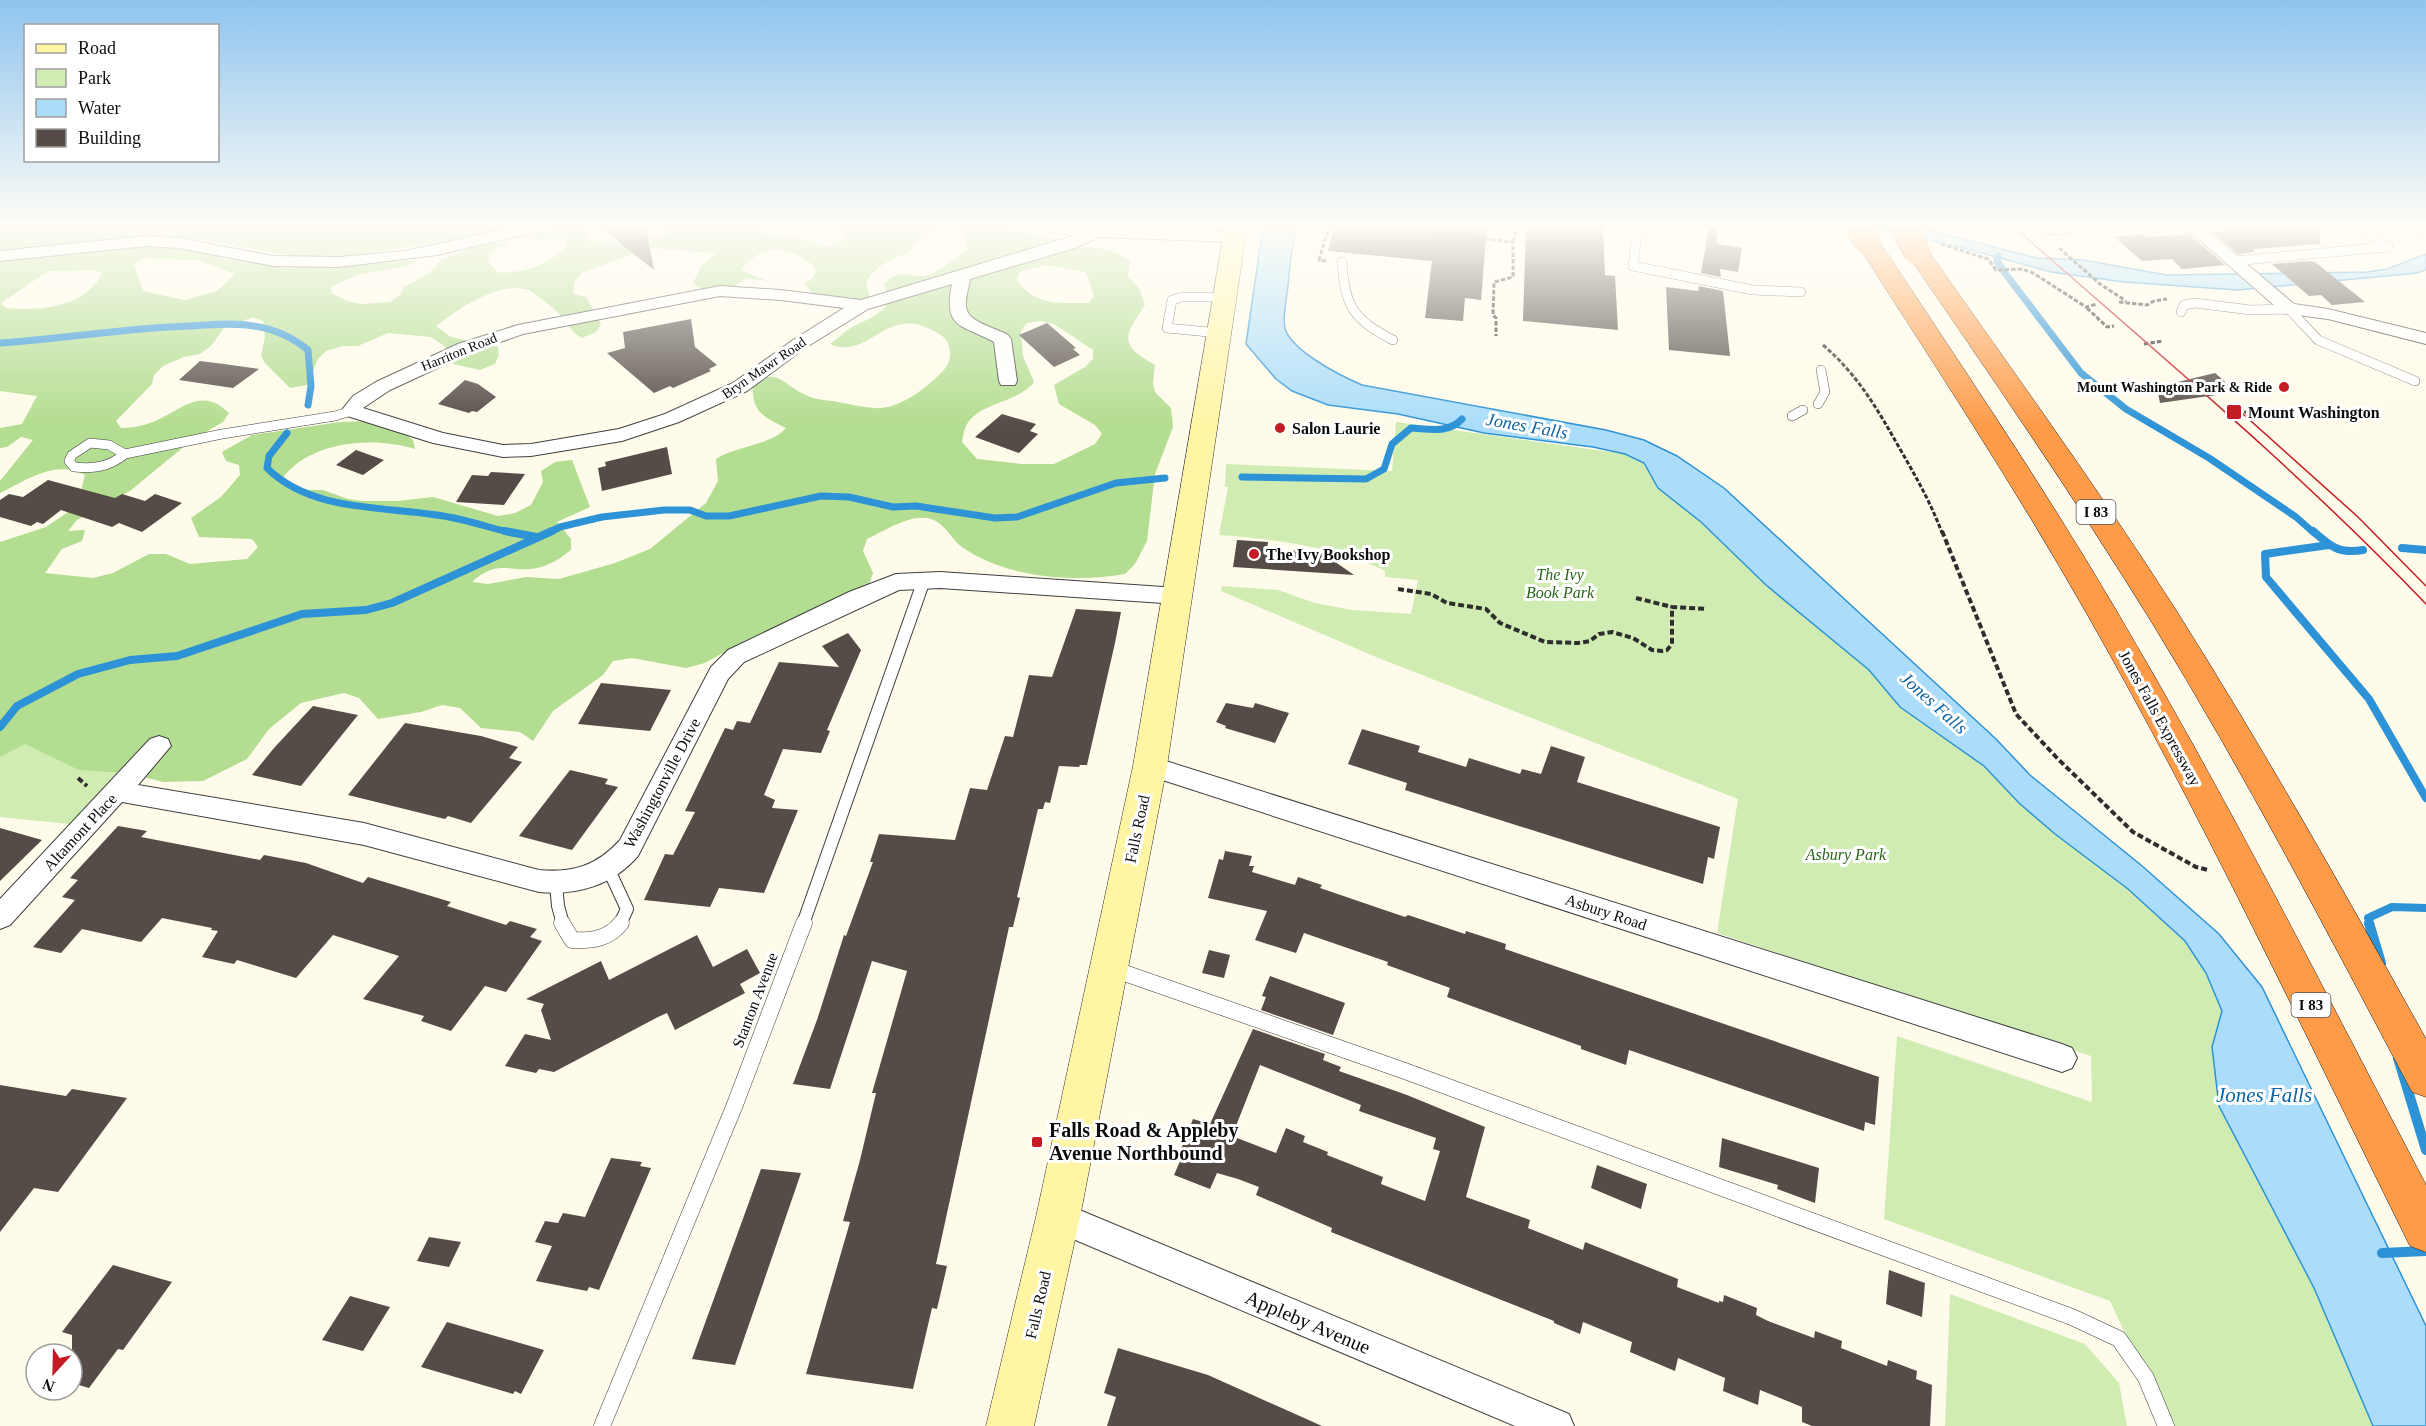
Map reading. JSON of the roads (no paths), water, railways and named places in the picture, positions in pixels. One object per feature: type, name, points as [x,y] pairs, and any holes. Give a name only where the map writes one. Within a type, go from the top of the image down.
[{"type":"highway","name":"Jones Falls Expressway","points":[[1902,294],[2022,478],[2102,614],[2195,780],[2426,1230]]},
{"type":"highway","name":"I 83","points":[[1947,294],[2072,476],[2162,614],[2263,781],[2426,1078]]},
{"type":"main road","name":"Falls Road","points":[[1010,1426],[1059,1217],[1150,766],[1225,294]]},
{"type":"street","name":"Harriton Road","points":[[351,411],[360,400],[383,386],[465,348],[518,330],[613,309],[705,294]]},
{"type":"street","name":"Harriton Road","points":[[759,294],[862,305]]},
{"type":"street","name":"Bryn Mawr Road","points":[[351,411],[440,439],[502,451],[531,450],[622,435],[672,418],[740,387],[799,344],[862,305],[899,294]]},
{"type":"street","points":[[960,294],[958,311],[962,318],[1002,339],[1008,381]]},
{"type":"street","points":[[2273,294],[2289,309],[2328,314],[2426,339]]},
{"type":"street","name":"Washingtonville Drive","points":[[117,791],[364,834],[539,881],[556,884],[589,878],[620,861],[629,848],[715,680],[726,664],[736,656],[865,594],[897,582],[924,580],[1178,596]]},
{"type":"street","name":"Altamont Place","points":[[0,917],[159,746]]},
{"type":"street","name":"Asbury Road","points":[[1150,766],[2062,1058]]},
{"type":"street","name":"Appleby Avenue","points":[[1059,1217],[1557,1426]]},
{"type":"lane","points":[[1344,294],[1350,312],[1375,331],[1393,340]]},
{"type":"lane","points":[[1219,333],[1167,328],[1172,300],[1182,297],[1224,297]]},
{"type":"lane","points":[[2181,312],[2184,305],[2195,303],[2252,310],[2289,309],[2318,340],[2415,381]]},
{"type":"lane","points":[[1818,404],[1827,389],[1821,370]]},
{"type":"lane","points":[[1792,416],[1803,410]]},
{"type":"lane","points":[[125,454],[118,447],[90,443],[72,455],[69,461],[74,467],[94,470],[112,464],[125,454],[351,411]]},
{"type":"lane","name":"Stanton Avenue","points":[[602,1426],[734,1107],[812,901],[854,775],[924,580]]},
{"type":"lane","points":[[556,884],[556,907],[562,926],[572,940],[590,942],[612,932],[623,922],[627,909],[608,868]]},
{"type":"lane","points":[[1109,968],[1405,1071],[2072,1317],[2119,1339],[2146,1378],[2166,1426]]},
{"type":"water","name":"Jones Falls","points":[[1253,294],[1286,294],[1284,324],[1289,337],[1318,362],[1362,385],[1606,430],[1644,440],[1677,456],[1724,488],[1996,739],[2030,775],[2141,865],[2219,934],[2262,987],[2426,1326],[2426,1426],[2373,1426],[2314,1288],[2219,1106],[2212,1047],[2222,1011],[2206,973],[2185,941],[2128,889],[2055,834],[2019,803],[1984,766],[1900,707],[1869,670],[1766,585],[1701,522],[1658,488],[1644,463],[1625,454],[1593,447],[1484,433],[1398,414],[1328,405],[1292,391],[1276,379],[1246,344]]},
{"type":"waterway","points":[[2021,294],[2081,373],[2126,409],[2209,458],[2296,517],[2314,533]]},
{"type":"waterway","points":[[0,343],[165,327],[229,324],[261,327],[282,334],[308,350],[311,386],[308,405]]},
{"type":"waterway","points":[[1242,477],[1366,479],[1384,469],[1392,444],[1411,428],[1445,429],[1462,419]]},
{"type":"waterway","points":[[287,433],[269,456],[267,468],[286,483],[308,494],[356,506],[454,518],[506,531]]},
{"type":"waterway","points":[[552,531],[602,517],[664,510],[690,510],[706,516],[729,516],[821,496],[849,497],[893,507],[916,506],[995,518],[1017,517],[1116,483],[1165,478]]},
{"type":"waterway","points":[[506,531],[536,537]]},
{"type":"waterway","points":[[506,531],[513,533]]},
{"type":"waterway","points":[[0,727],[17,706],[78,674],[130,660],[177,656],[302,614],[366,610],[392,603],[552,531]]},
{"type":"waterway","points":[[548,533],[552,531]]},
{"type":"waterway","points":[[2313,531],[2341,550],[2363,550]]},
{"type":"waterway","points":[[2329,545],[2265,554],[2266,577],[2369,699],[2426,798]]},
{"type":"waterway","points":[[2402,548],[2426,550]]},
{"type":"waterway","points":[[2370,924],[2368,918],[2392,907],[2426,908]]},
{"type":"waterway","points":[[2369,923],[2381,963]]},
{"type":"waterway","points":[[2398,1058],[2426,1150]]},
{"type":"waterway","points":[[2382,1253],[2426,1251]]},
{"type":"tram line","points":[[2090,294],[2327,505],[2426,604]]},
{"type":"tram line","points":[[2233,405],[2358,517],[2426,586]]},
{"type":"place","name":"Mount Washington Park & Ride","points":[[2284,387]]},
{"type":"place","name":"Mount Washington","points":[[2234,412]]},
{"type":"place","name":"Salon Laurie","points":[[1280,428]]},
{"type":"place","name":"The Ivy Bookshop","points":[[1254,554]]},
{"type":"place","name":"Falls Road & Appleby Avenue Northbound","points":[[1037,1142]]},
{"type":"park label","name":"The Ivy Book Park","points":[[1560,583]]},
{"type":"park label","name":"Asbury Park","points":[[1846,854]]}]
